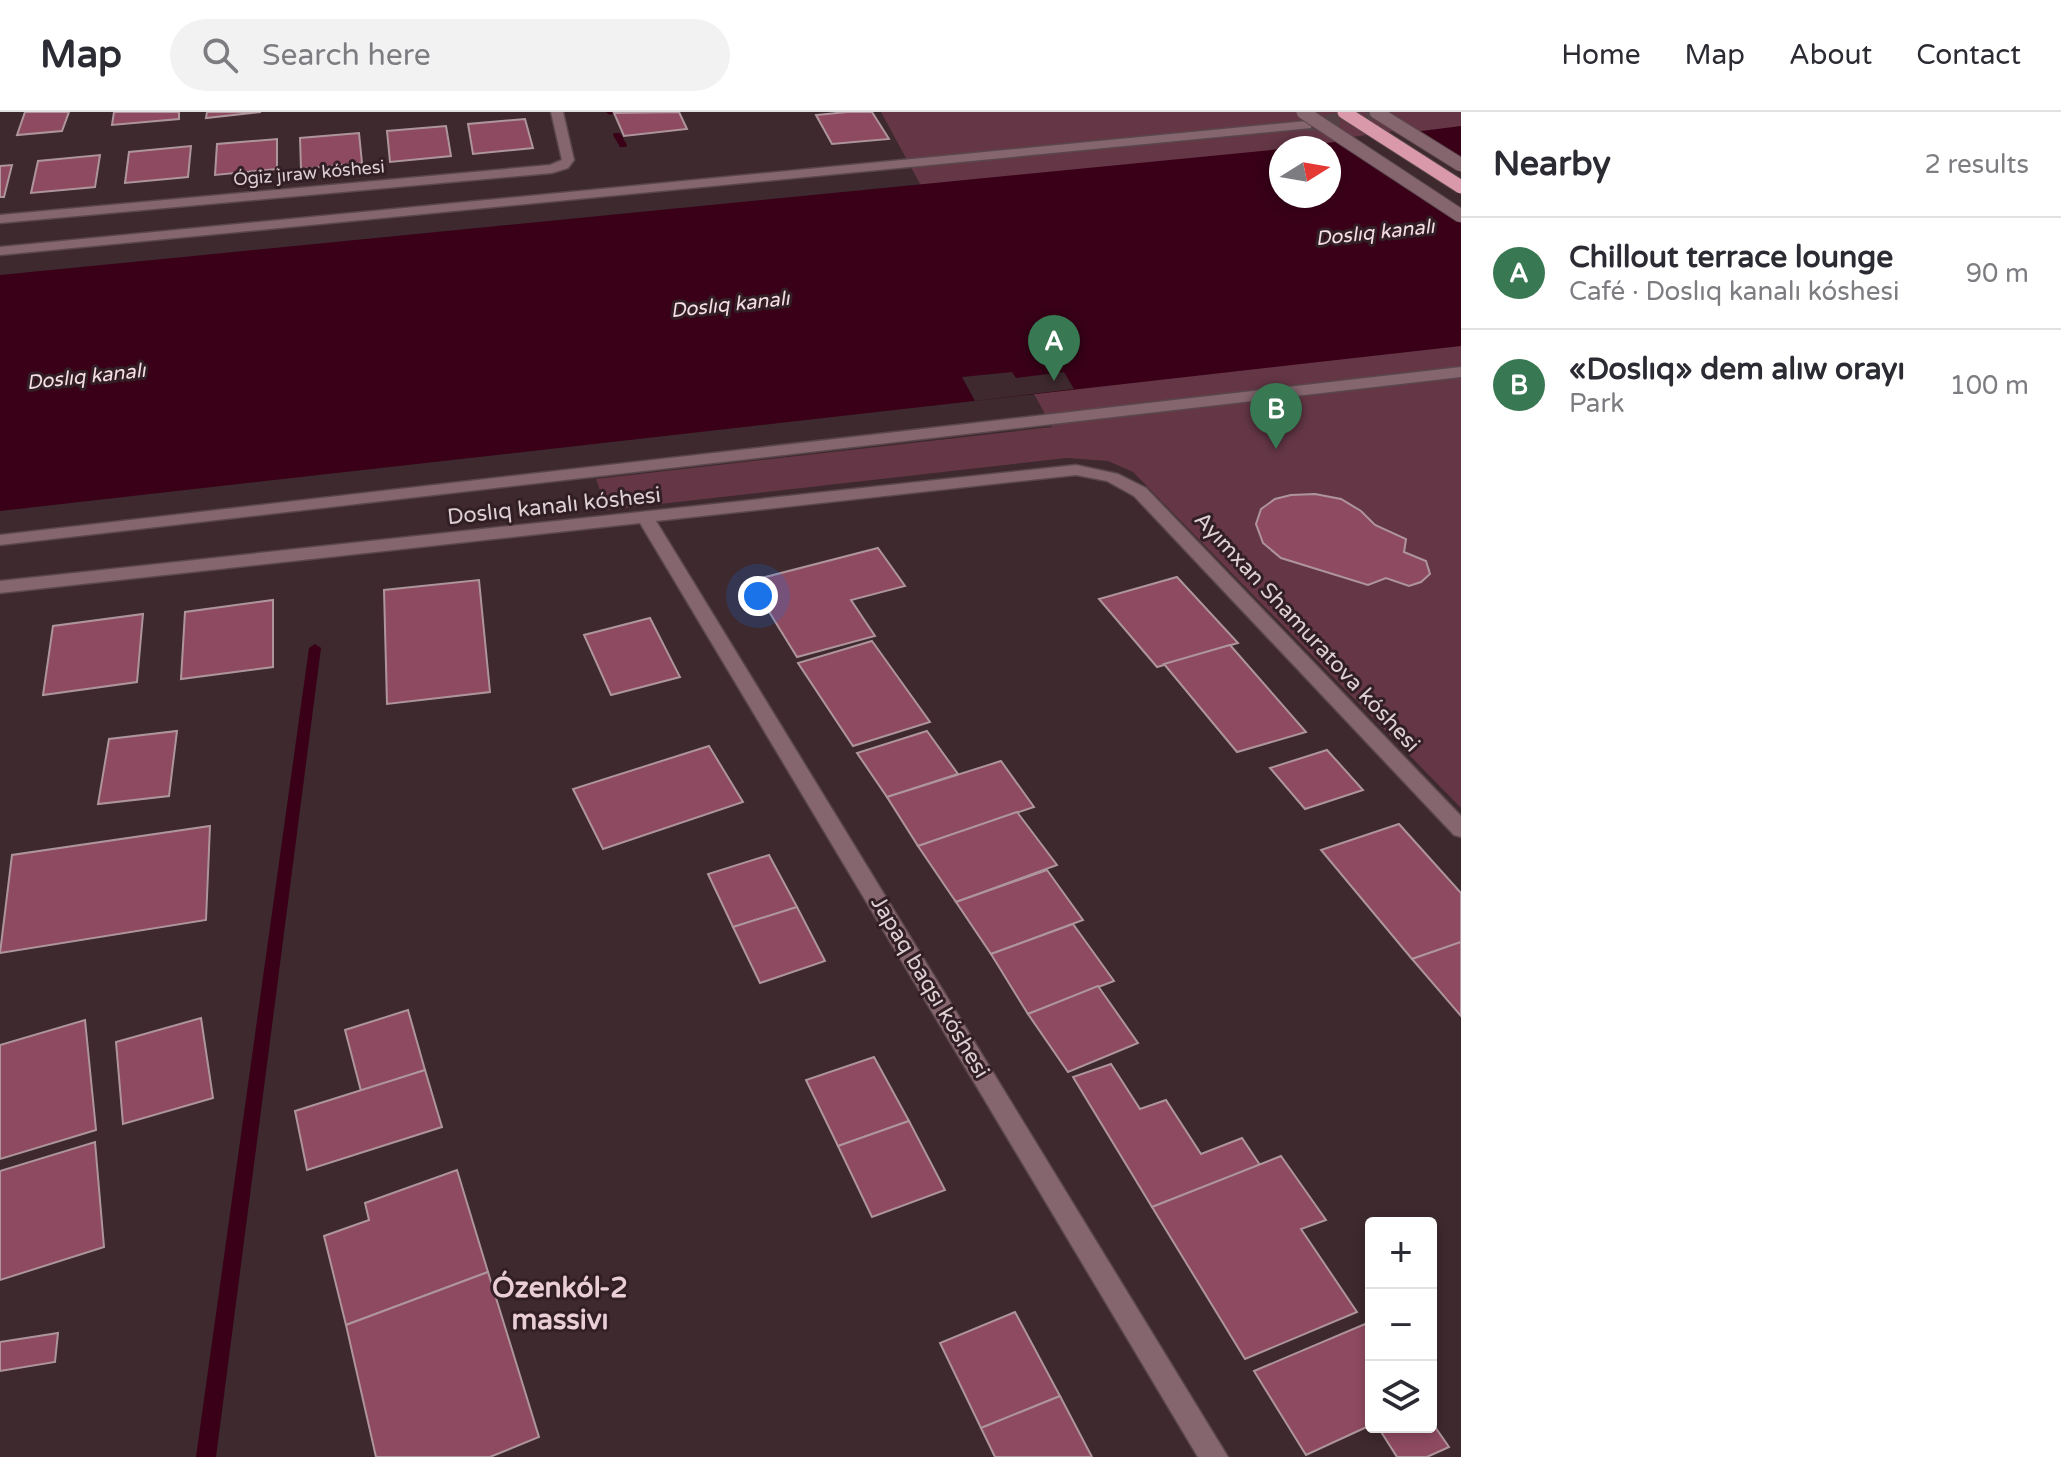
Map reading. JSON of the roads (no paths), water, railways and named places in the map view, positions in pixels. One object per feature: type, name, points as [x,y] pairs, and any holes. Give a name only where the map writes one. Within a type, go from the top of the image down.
[{"type":"main road","points":[[1344,112],[1461,187]]},
{"type":"street","name":"Ógiz jıraw kóshesi","points":[[0,219],[552,169],[568,160],[557,112]]},
{"type":"street","points":[[1253,112],[1275,128]]},
{"type":"street","points":[[0,251],[1307,125],[1288,112]]},
{"type":"street","points":[[1303,112],[1461,216]]},
{"type":"street","points":[[1376,112],[1461,165]]},
{"type":"street","points":[[0,540],[1461,372]]},
{"type":"street","name":"Doslıq kanalı kóshesi","points":[[0,587],[1076,470],[1112,477]]},
{"type":"street","name":"Ayımxan Shamuratova kóshesi","points":[[1112,477],[1140,492],[1461,829]]},
{"type":"street","name":"Japaq baqsı kóshesi","points":[[646,518],[1214,1457]]},
{"type":"water","name":"Doslıq kanalı","points":[[1461,126],[1461,346],[0,511],[0,275],[1269,150],[1269,208],[1341,208],[1341,141]]},
{"type":"waterway","points":[[617,135],[623,145]]},
{"type":"waterway","points":[[206,1457],[315,648]]},
{"type":"tunnel","points":[[1307,125],[1378,112]]},
{"type":"place","name":"Chillout terrace lounge","points":[[1054,381]]},
{"type":"place","name":"«Doslıq» dem alıw orayı","points":[[1276,449]]},
{"type":"district","name":"Ózenkól-2 massivı","points":[[560,1304]]}]
